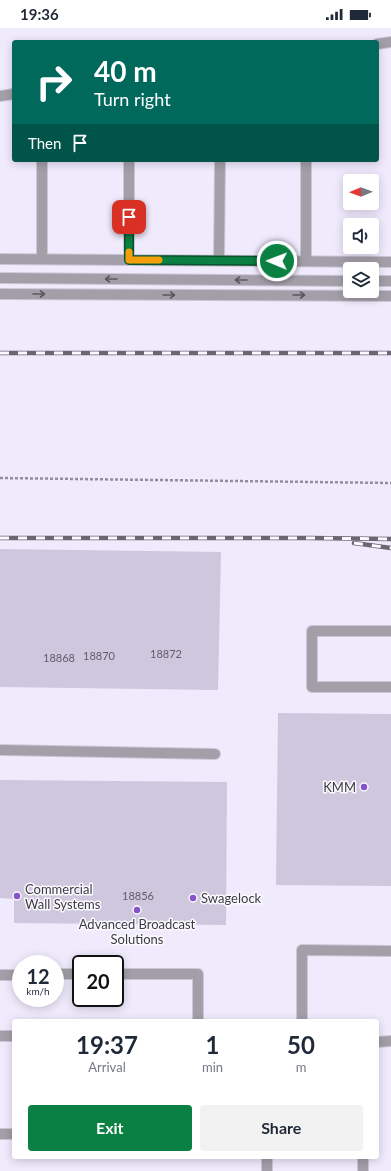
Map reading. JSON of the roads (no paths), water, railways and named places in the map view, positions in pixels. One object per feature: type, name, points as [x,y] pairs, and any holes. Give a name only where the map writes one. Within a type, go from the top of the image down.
[{"type":"street","points":[[379,44],[391,42]]},
{"type":"street","points":[[0,96],[12,94]]},
{"type":"street","points":[[42,162],[42,259]]},
{"type":"street","points":[[129,162],[129,260]]},
{"type":"street","points":[[219,260],[220,162]]},
{"type":"street","points":[[306,162],[306,261]]},
{"type":"street","points":[[0,259],[391,262]]},
{"type":"street","points":[[0,278],[343,281]]},
{"type":"street","points":[[379,281],[391,281]]},
{"type":"street","points":[[0,294],[391,296]]},
{"type":"street","points":[[391,631],[312,631],[312,687],[391,687]]},
{"type":"street","points":[[0,750],[215,754]]},
{"type":"street","points":[[302,1019],[302,950],[391,951]]},
{"type":"street","points":[[0,975],[12,974]]},
{"type":"street","points":[[124,974],[198,974],[198,1019]]},
{"type":"street","points":[[0,1036],[12,1036]]},
{"type":"street","points":[[379,1042],[391,1042]]},
{"type":"street","points":[[0,1134],[12,1134]]},
{"type":"street","points":[[267,1159],[267,1171]]},
{"type":"street","points":[[363,1159],[363,1171]]},
{"type":"railway","points":[[0,353],[391,353]]},
{"type":"railway","points":[[0,538],[391,539]]},
{"type":"railway","points":[[354,543],[391,548]]},
{"type":"place","name":"KMM","points":[[364,787]]},
{"type":"place","name":"Commercial Wall Systems","points":[[17,896]]},
{"type":"place","name":"Swagelock","points":[[193,898]]},
{"type":"place","name":"Advanced Broadcast Solutions","points":[[137,910]]}]
